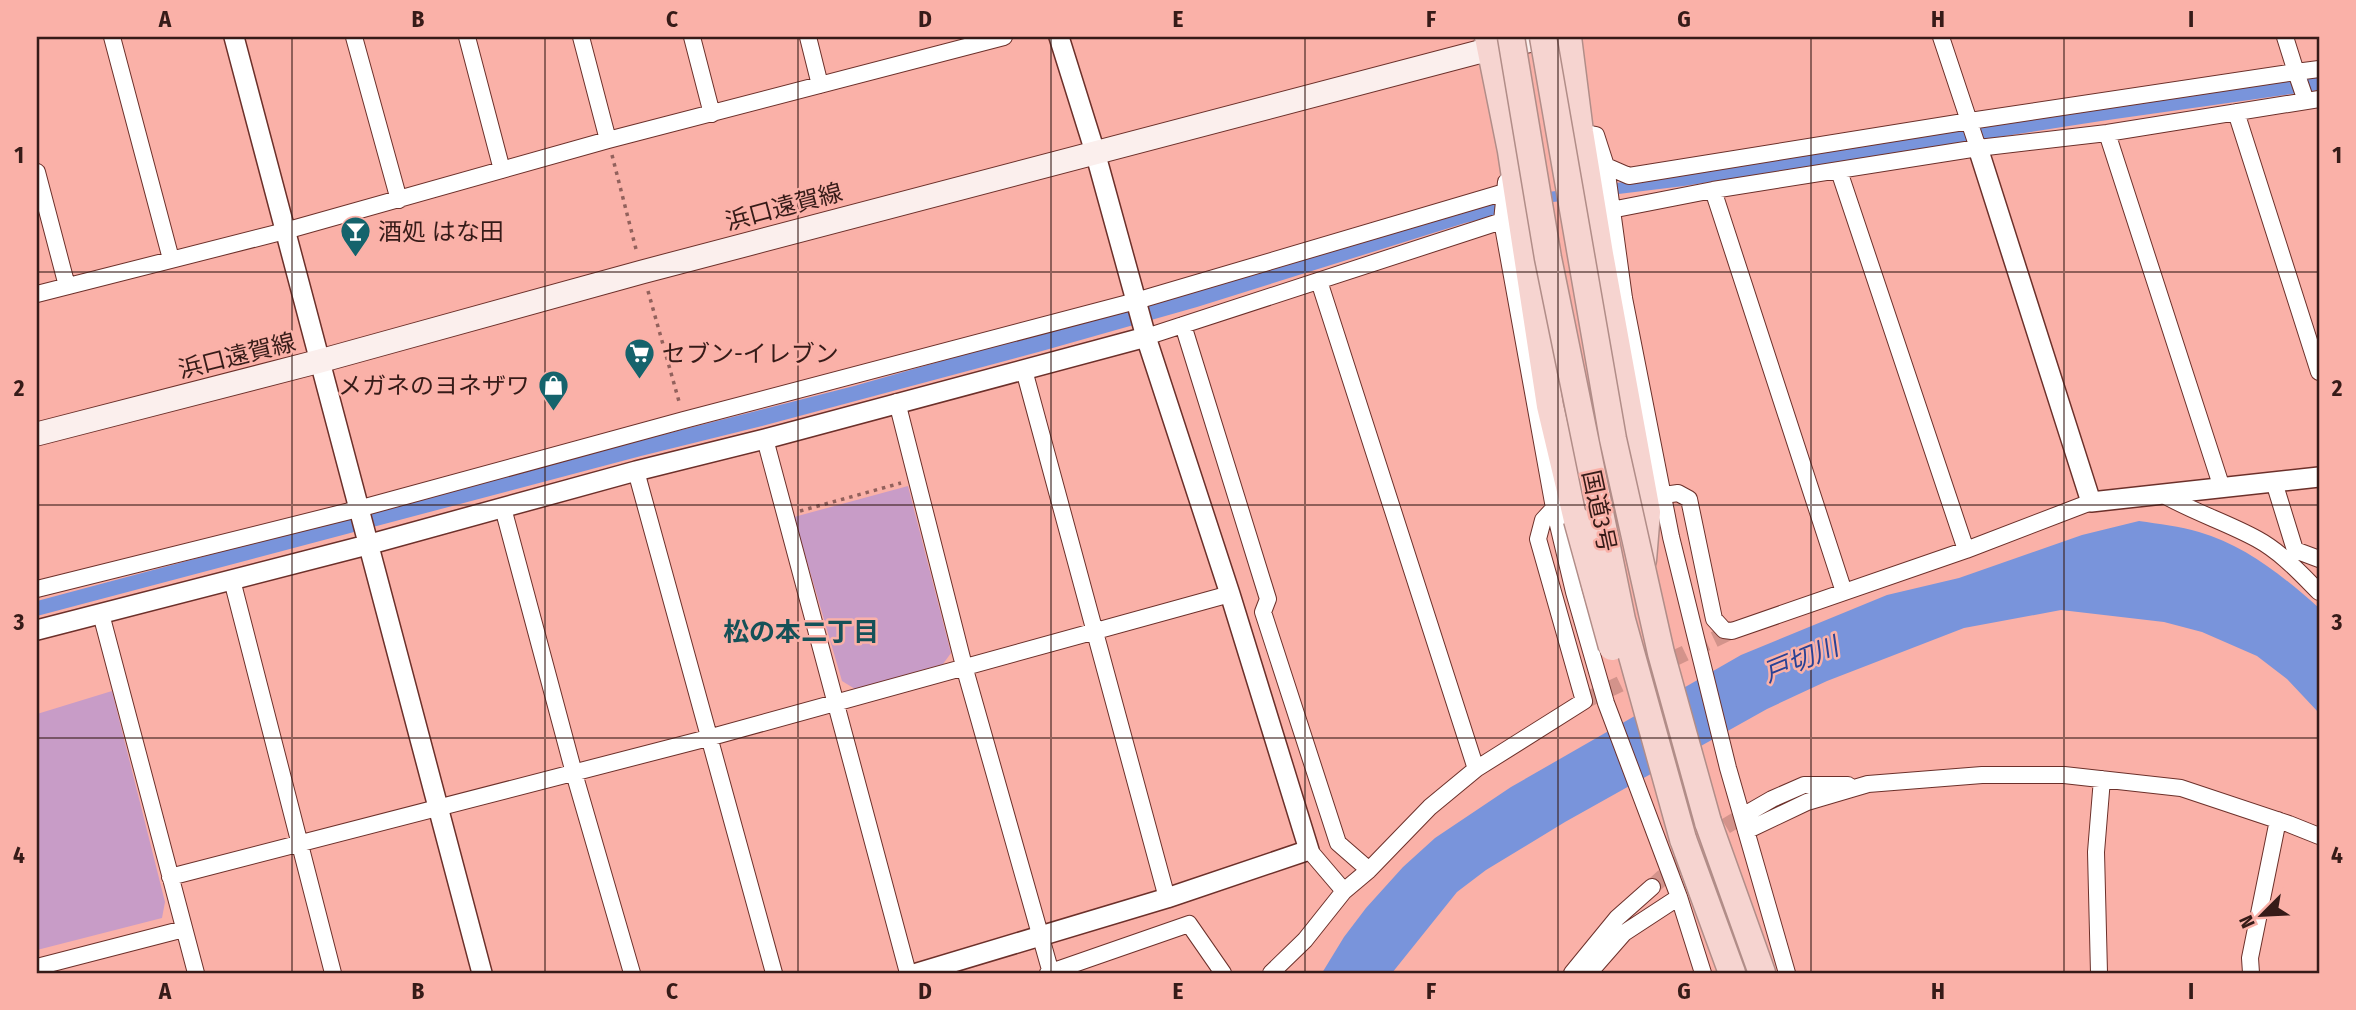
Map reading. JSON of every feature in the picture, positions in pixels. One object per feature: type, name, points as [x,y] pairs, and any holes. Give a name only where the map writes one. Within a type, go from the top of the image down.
[{"type":"highway","name":"国道3号","points":[[1545,37],[1612,439],[1661,653],[1709,822],[1762,973]]},
{"type":"highway","points":[[1568,37],[1580,132],[1655,503],[1642,570]]},
{"type":"highway","name":"国道3号","points":[[1496,41],[1548,258],[1622,620],[1681,830],[1732,973]]},
{"type":"highway","points":[[1496,41],[1566,514],[1597,597],[1620,675],[1681,830]]},
{"type":"main road","name":"浜口遠賀線","points":[[37,434],[320,361],[1496,41],[1545,37]]},
{"type":"street","points":[[112,37],[172,259]]},
{"type":"street","points":[[233,37],[482,973]]},
{"type":"street","points":[[354,37],[399,200]]},
{"type":"street","points":[[467,37],[502,170]]},
{"type":"street","points":[[581,37],[608,140]]},
{"type":"street","points":[[692,37],[712,114]]},
{"type":"street","points":[[808,37],[820,85]]},
{"type":"street","points":[[37,294],[285,231],[608,140],[1004,37]]},
{"type":"street","points":[[1059,37],[1095,152],[1146,337],[1230,594],[1309,850],[1344,891]]},
{"type":"street","points":[[1941,37],[2091,502]]},
{"type":"street","points":[[1611,210],[1713,190],[1978,148],[2107,133],[2313,100],[2296,72],[2285,37]]},
{"type":"street","points":[[1606,166],[1629,176],[2319,69]]},
{"type":"street","points":[[2236,112],[2319,372]]},
{"type":"street","points":[[1580,132],[1596,135],[1606,166],[1655,503],[1671,537],[1728,768],[1787,973]]},
{"type":"street","points":[[2107,133],[2222,488]]},
{"type":"street","points":[[1511,151],[1502,221],[1566,514],[1574,592],[1606,703],[1679,897],[1703,973]]},
{"type":"street","points":[[1839,171],[1966,550]]},
{"type":"street","points":[[37,172],[66,286]]},
{"type":"street","points":[[1713,190],[1844,592]]},
{"type":"street","points":[[37,589],[358,509],[1136,301],[1505,192]]},
{"type":"street","points":[[37,630],[367,545],[636,471],[1146,337],[1502,221]]},
{"type":"street","points":[[1319,281],[1476,769]]},
{"type":"street","points":[[1183,325],[1268,599],[1264,612],[1338,843],[1369,870]]},
{"type":"street","points":[[1024,370],[1167,898]]},
{"type":"street","points":[[897,402],[964,666],[1049,973],[1189,925],[1223,973]]},
{"type":"street","points":[[765,439],[908,973]]},
{"type":"street","points":[[636,471],[774,973]]},
{"type":"street","points":[[1655,503],[1678,492],[1691,501],[1714,620],[1724,630],[1732,631],[1966,550],[2091,502],[2319,477]]},
{"type":"street","points":[[2273,482],[2290,554],[2319,592]]},
{"type":"street","points":[[2162,494],[2212,520],[2290,554],[2319,559]]},
{"type":"street","points":[[503,508],[574,773],[632,973]]},
{"type":"street","points":[[1271,973],[1305,940],[1344,891],[1369,870],[1430,807],[1476,769],[1584,701],[1538,539],[1543,520],[1566,514]]},
{"type":"street","points":[[232,580],[333,973]]},
{"type":"street","points":[[170,877],[708,738],[1230,594]]},
{"type":"street","points":[[101,614],[196,973]]},
{"type":"street","points":[[1746,823],[1868,784],[1982,775],[2064,775],[2180,788],[2319,836]]},
{"type":"street","points":[[2099,973],[2096,852],[2102,779]]},
{"type":"street","points":[[2251,973],[2250,958],[2278,820]]},
{"type":"street","points":[[917,973],[1167,898],[1309,850]]},
{"type":"street","points":[[1572,973],[1617,918],[1652,887]]},
{"type":"street","points":[[1588,973],[1624,933],[1679,897]]},
{"type":"street","points":[[48,968],[184,929]]},
{"type":"path","points":[[608,140],[684,420]]},
{"type":"path","points":[[784,515],[916,479]]},
{"type":"shaded area","points":[[908,486],[951,653],[943,664],[855,689],[842,681],[794,517]]},
{"type":"shaded area","points":[[112,691],[165,902],[162,918],[37,950],[37,714]]},
{"type":"water","points":[[2319,76],[2319,90],[1684,186],[1553,202],[1465,223],[1197,307],[1042,351],[37,616],[37,601],[854,386],[1488,200],[1713,170]]},
{"type":"water","name":"戸切川","points":[[2139,521],[2192,530],[2232,545],[2278,574],[2319,608],[2319,713],[2287,679],[2257,656],[2202,632],[2164,622],[2061,610],[1964,628],[1827,681],[1767,709],[1565,822],[1486,870],[1457,892],[1392,973],[1322,973],[1366,908],[1403,867],[1435,838],[1511,787],[1741,655],[1887,595],[1959,578],[2082,535]]},
{"type":"tunnel","points":[[1584,701],[1732,631]]},
{"type":"tunnel","points":[[1652,887],[1706,838],[1746,814]]},
{"type":"place","name":"酒処 はな田","points":[[355,259]]},
{"type":"place","name":"セブン-イレブン","points":[[639,381]]},
{"type":"place","name":"メガネのヨネザワ","points":[[553,413]]},
{"type":"district","name":"松の本二丁目","points":[[801,632]]}]
